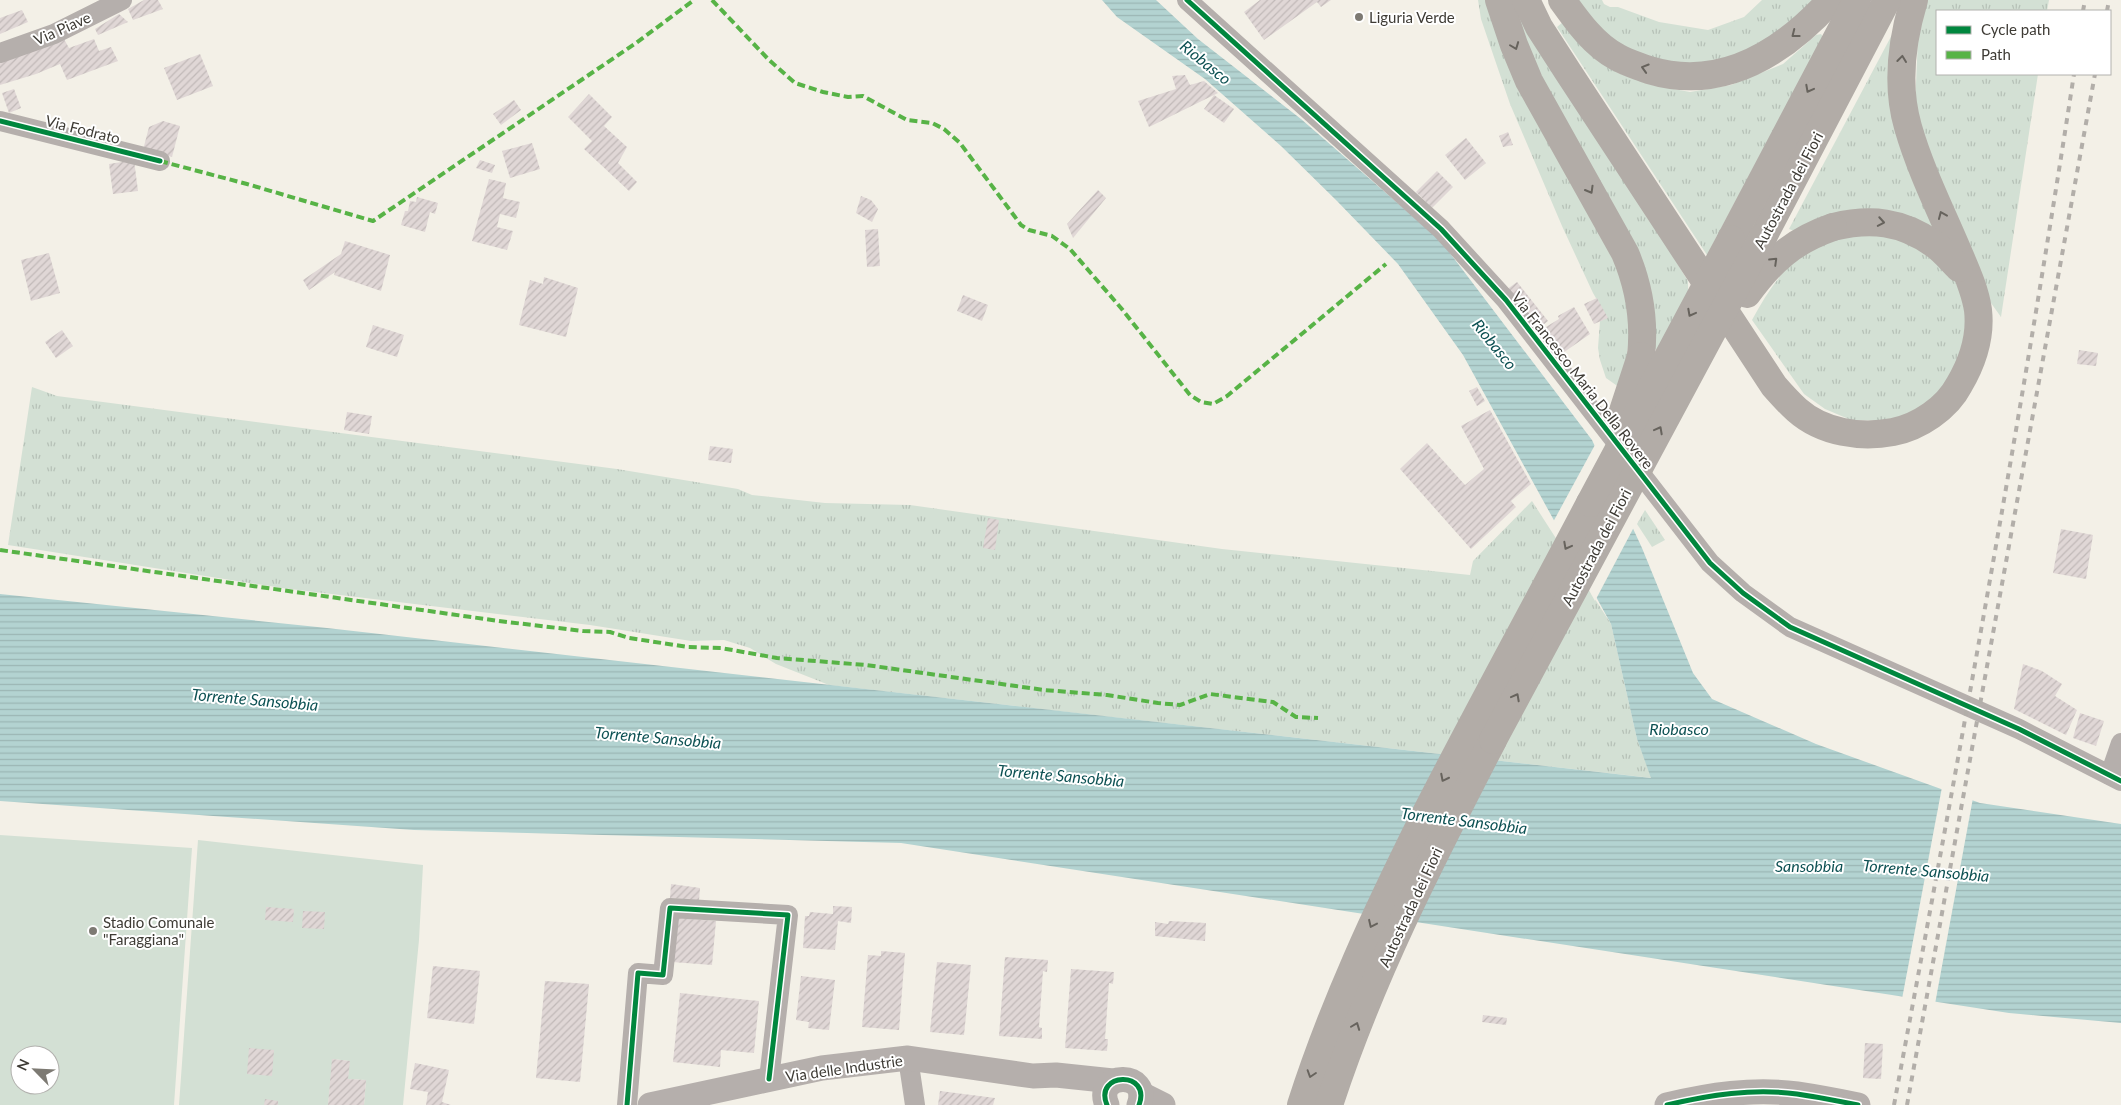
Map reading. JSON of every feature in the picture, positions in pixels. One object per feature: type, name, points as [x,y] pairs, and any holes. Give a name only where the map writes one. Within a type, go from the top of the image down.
[{"type":"highway","points":[[1499,0],[1529,81],[1625,253],[1635,276],[1643,339],[1641,356],[1590,503]]},
{"type":"highway","points":[[1526,0],[1539,27],[1774,386],[1798,411],[1820,424],[1839,432],[1866,435],[1894,432],[1916,424],[1940,410],[1956,391],[1970,366],[1977,341],[1978,310],[1968,276],[1907,126],[1901,67],[1914,0]]},
{"type":"highway","points":[[1562,0],[1578,24],[1617,57],[1662,74],[1687,77],[1711,75],[1732,70],[1755,61],[1778,47],[1804,27],[1831,0]]},
{"type":"highway","name":"Autostrada dei Fiori","points":[[1301,1105],[1342,991],[1391,884],[1466,734],[1857,0]]},
{"type":"highway","name":"Autostrada dei Fiori","points":[[1329,1105],[1346,1053],[1369,994],[1439,844],[1763,237],[1887,0]]},
{"type":"highway","points":[[1692,370],[1765,269],[1779,256],[1812,234],[1853,222],[1875,221],[1902,227],[1934,244],[1968,276]]},
{"type":"street","name":"Via Piave","points":[[0,53],[54,34],[122,0]]},
{"type":"street","name":"Via Francesco Maria Della Rovere","points":[[1187,0],[1441,229],[1506,300],[1710,563],[1743,594],[1790,627],[1993,718],[2118,763]]},
{"type":"street","name":"Via Fodrato","points":[[0,121],[160,162]]},
{"type":"street","points":[[627,1105],[638,973],[663,976],[670,908],[788,915],[769,1079]]},
{"type":"street","name":"Via delle Industrie","points":[[650,1105],[822,1068],[908,1058],[1040,1076],[1109,1096],[1125,1078],[1136,1084],[1140,1100]]},
{"type":"street","points":[[908,1058],[915,1105]]},
{"type":"street","points":[[1667,1105],[1703,1096],[1752,1092],[1796,1094],[1858,1105]]},
{"type":"street","points":[[1140,1100],[1163,1105]]},
{"type":"green space","points":[[1478,0],[1490,0],[1605,234],[1632,311],[1623,390],[1606,378],[1598,348],[1600,321],[1607,317],[1593,293],[1562,226],[1510,104],[1481,19]]},
{"type":"green space","points":[[1578,0],[1602,0],[1604,4],[1610,7],[1618,7],[1659,22],[1708,30],[1744,17],[1762,0],[1821,0],[1757,52],[1689,70],[1619,46],[1595,23]]},
{"type":"green space","points":[[1927,0],[2049,0],[2047,10],[1936,10],[1936,75],[2038,75],[2001,317],[1991,303],[1939,187],[1915,108],[1918,37]]},
{"type":"green space","points":[[1522,10],[1688,281],[1688,291],[1658,350],[1652,348],[1527,54],[1515,15]]},
{"type":"green space","points":[[1563,22],[1597,60],[1618,73],[1652,85],[1690,92],[1731,85],[1783,64],[1816,35],[1821,34],[1823,37],[1707,255],[1557,27]]},
{"type":"green space","points":[[1895,29],[1937,224],[1934,232],[1797,232],[1789,229]]},
{"type":"green space","points":[[1857,233],[1909,240],[1952,275],[1966,303],[1969,337],[1962,368],[1922,412],[1891,421],[1851,420],[1825,409],[1804,394],[1752,320],[1765,297],[1781,275],[1800,256],[1823,241]]},
{"type":"green space","points":[[32,387],[57,396],[617,469],[738,489],[752,495],[825,503],[910,505],[1222,549],[1470,575],[1473,561],[1532,501],[1611,624],[1637,739],[1652,778],[829,685],[776,664],[750,648],[724,640],[691,641],[590,625],[282,588],[8,545]]},
{"type":"green space","points":[[1645,510],[1665,540],[1652,547],[1637,524]]},
{"type":"green space","name":"Stadio Comunale \"Faraggiana\"","points":[[0,835],[192,848],[174,1105],[0,1105]]},
{"type":"green space","points":[[198,840],[423,865],[419,940],[403,1105],[364,1105],[366,1080],[348,1079],[349,1061],[333,1059],[328,1105],[179,1105]]},
{"type":"water","name":"Sansobbia","points":[[1102,0],[1156,0],[1198,39],[1301,119],[1440,240],[1592,440],[1642,548],[1693,673],[1712,699],[1816,744],[1980,803],[2121,824],[2121,1023],[2009,1013],[901,843],[414,830],[0,801],[0,594],[327,628],[1651,778],[1637,739],[1611,624],[1463,355],[1398,264],[1337,201],[1281,146],[1205,79],[1117,17]]},
{"type":"pier","points":[[1596,443],[1634,527],[1595,601],[1552,524]]},
{"type":"pier","points":[[1942,787],[1973,798],[1935,1004],[1902,999]]},
{"type":"building","points":[[144,0],[158,0],[163,9],[133,20],[128,9]]},
{"type":"building","points":[[1260,0],[1331,0],[1321,7],[1317,2],[1264,40],[1244,12]]},
{"type":"building","points":[[22,10],[28,22],[0,34],[0,18]]},
{"type":"building","points":[[119,14],[128,22],[98,35],[95,29]]},
{"type":"building","points":[[64,39],[69,48],[94,39],[99,51],[111,47],[118,61],[67,80],[60,64],[36,74],[0,85],[0,62]]},
{"type":"building","points":[[200,54],[213,86],[177,100],[164,68]]},
{"type":"building","points":[[1185,75],[1190,85],[1204,81],[1218,93],[1149,127],[1138,101],[1176,89],[1172,76]]},
{"type":"building","points":[[14,89],[21,108],[9,113],[2,93]]},
{"type":"building","points":[[589,94],[612,117],[604,126],[627,147],[618,163],[637,182],[629,191],[584,149],[592,141],[568,117]]},
{"type":"building","points":[[1214,95],[1234,109],[1224,123],[1204,109]]},
{"type":"building","points":[[514,100],[521,110],[501,125],[493,114]]},
{"type":"building","points":[[163,121],[180,126],[172,157],[143,150],[149,127]]},
{"type":"building","points":[[1508,132],[1513,145],[1503,147],[1499,136]]},
{"type":"building","points":[[1466,138],[1486,163],[1465,180],[1445,155]]},
{"type":"building","points":[[532,143],[540,169],[510,178],[502,151]]},
{"type":"building","points":[[134,160],[138,191],[113,194],[109,164]]},
{"type":"building","points":[[480,160],[495,165],[492,173],[476,168]]},
{"type":"building","points":[[1437,171],[1453,187],[1432,208],[1416,192]]},
{"type":"building","points":[[489,179],[506,183],[503,198],[520,202],[516,218],[500,214],[497,227],[513,231],[507,250],[472,241]]},
{"type":"building","points":[[1098,190],[1106,198],[1073,238],[1067,224]]},
{"type":"building","points":[[861,196],[871,200],[878,209],[872,222],[856,213]]},
{"type":"building","points":[[417,197],[438,203],[435,214],[430,212],[425,232],[401,225],[405,211],[408,211],[410,201],[416,202]]},
{"type":"building","points":[[878,229],[880,266],[867,267],[865,230]]},
{"type":"building","points":[[345,241],[390,255],[381,291],[334,275],[335,272],[309,290],[303,280],[341,254]]},
{"type":"building","points":[[49,253],[60,293],[31,301],[21,260]]},
{"type":"building","points":[[544,277],[578,288],[566,337],[519,325],[530,280],[543,284]]},
{"type":"building","points":[[1517,282],[1548,321],[1537,330],[1506,290]]},
{"type":"building","points":[[963,295],[988,305],[982,321],[957,311]]},
{"type":"building","points":[[1597,298],[1608,318],[1594,324],[1584,304]]},
{"type":"building","points":[[1574,307],[1590,334],[1557,357],[1541,330],[1559,319],[1558,316]]},
{"type":"building","points":[[373,325],[404,335],[397,357],[366,347]]},
{"type":"building","points":[[62,330],[73,346],[56,358],[45,342]]},
{"type":"building","points":[[2079,350],[2098,353],[2096,366],[2077,364]]},
{"type":"building","points":[[1477,387],[1485,401],[1477,406],[1469,391]]},
{"type":"building","points":[[1490,410],[1531,484],[1511,501],[1516,507],[1471,549],[1400,469],[1427,443],[1465,485],[1484,469],[1461,426]]},
{"type":"building","points":[[347,412],[372,416],[369,434],[344,430]]},
{"type":"building","points":[[710,446],[733,449],[731,463],[708,460]]},
{"type":"building","points":[[988,518],[999,520],[995,550],[983,548]]},
{"type":"building","points":[[2061,529],[2093,535],[2086,579],[2053,573]]},
{"type":"building","points":[[2023,664],[2042,671],[2062,684],[2055,696],[2077,710],[2066,735],[2014,709]]},
{"type":"building","points":[[2080,713],[2104,721],[2096,746],[2073,738]]},
{"type":"building","points":[[671,884],[700,888],[699,901],[670,898]]},
{"type":"building","points":[[833,906],[852,907],[851,923],[838,921],[835,950],[803,948],[805,916],[809,916],[810,912],[833,914]]},
{"type":"building","points":[[266,907],[294,909],[293,922],[265,920]]},
{"type":"building","points":[[303,911],[325,912],[324,929],[302,928]]},
{"type":"building","points":[[676,918],[716,921],[712,965],[672,962]]},
{"type":"building","points":[[1169,921],[1206,923],[1205,941],[1155,936],[1155,922],[1168,924]]},
{"type":"building","points":[[881,951],[905,953],[899,1030],[862,1027],[868,955],[881,956]]},
{"type":"building","points":[[1005,957],[1048,960],[1047,972],[1043,971],[1039,1027],[1042,1028],[1042,1039],[999,1036]]},
{"type":"building","points":[[937,962],[971,965],[964,1035],[930,1032]]},
{"type":"building","points":[[433,966],[480,971],[474,1024],[427,1018]]},
{"type":"building","points":[[1071,969],[1114,972],[1113,984],[1109,983],[1105,1039],[1108,1039],[1107,1051],[1065,1048]]},
{"type":"building","points":[[801,976],[835,980],[829,1030],[808,1028],[809,1022],[796,1020]]},
{"type":"building","points":[[545,981],[589,984],[580,1082],[536,1078]]},
{"type":"building","points":[[680,993],[759,1001],[754,1053],[721,1050],[720,1067],[673,1062]]},
{"type":"building","points":[[1483,1015],[1507,1018],[1506,1025],[1482,1022]]},
{"type":"building","points":[[1865,1043],[1883,1044],[1881,1079],[1863,1078]]},
{"type":"building","points":[[249,1048],[274,1050],[272,1076],[247,1074]]},
{"type":"building","points":[[332,1059],[350,1061],[348,1079],[366,1080],[364,1105],[328,1105]]},
{"type":"building","points":[[415,1063],[449,1070],[442,1102],[451,1105],[426,1105],[428,1092],[410,1089]]},
{"type":"building","points":[[940,1091],[995,1098],[993,1105],[938,1105]]},
{"type":"building","points":[[265,1099],[278,1101],[278,1105],[264,1105]]},
{"type":"railway","points":[[2083,10],[2085,0]]},
{"type":"railway","points":[[2107,10],[2109,0]]},
{"type":"railway","points":[[1894,1105],[2011,461],[2074,75]]},
{"type":"railway","points":[[1907,1105],[2095,75]]},
{"type":"marked path","points":[[160,161],[373,221],[636,43],[694,0]]},
{"type":"marked path","points":[[712,0],[769,60],[795,83],[823,92],[848,97],[863,96],[907,120],[932,123],[944,129],[960,143],[1021,225],[1029,230],[1052,236],[1070,249],[1121,308],[1190,395],[1201,402],[1213,404],[1227,396],[1386,264]]},
{"type":"marked path","points":[[0,550],[499,621],[583,631],[610,632],[629,638],[688,647],[721,648],[777,658],[866,665],[1044,690],[1107,695],[1180,705],[1210,694],[1273,702],[1296,717],[1318,718]]},
{"type":"cycle path","points":[[1187,0],[1441,229],[1506,300],[1710,563],[1743,593],[1790,627],[2019,729],[2121,781]]},
{"type":"cycle path","points":[[0,121],[160,161]]},
{"type":"cycle path","points":[[627,1105],[638,973],[663,975],[670,908],[788,915],[769,1079]]},
{"type":"cycle path","points":[[1107,1105],[1105,1094],[1108,1086],[1114,1081],[1123,1080],[1131,1081],[1138,1086],[1141,1094],[1139,1105]]},
{"type":"cycle path","points":[[1667,1105],[1699,1098],[1748,1092],[1781,1092],[1858,1105]]},
{"type":"place","name":"Liguria Verde","points":[[1359,17]]},
{"type":"place","name":"Stadio Comunale \"Faraggiana\"","points":[[93,931]]},
{"type":"water label","name":"Riobasco","points":[[1206,62]]},
{"type":"water label","name":"Riobasco","points":[[1495,344]]},
{"type":"water label","name":"Torrente Sansobbia","points":[[255,699]]},
{"type":"water label","name":"Riobasco","points":[[1679,728]]},
{"type":"water label","name":"Torrente Sansobbia","points":[[658,737]]},
{"type":"water label","name":"Torrente Sansobbia","points":[[1061,775]]},
{"type":"water label","name":"Torrente Sansobbia","points":[[1464,820]]},
{"type":"water label","name":"Torrente Sansobbia","points":[[1926,870]]}]
